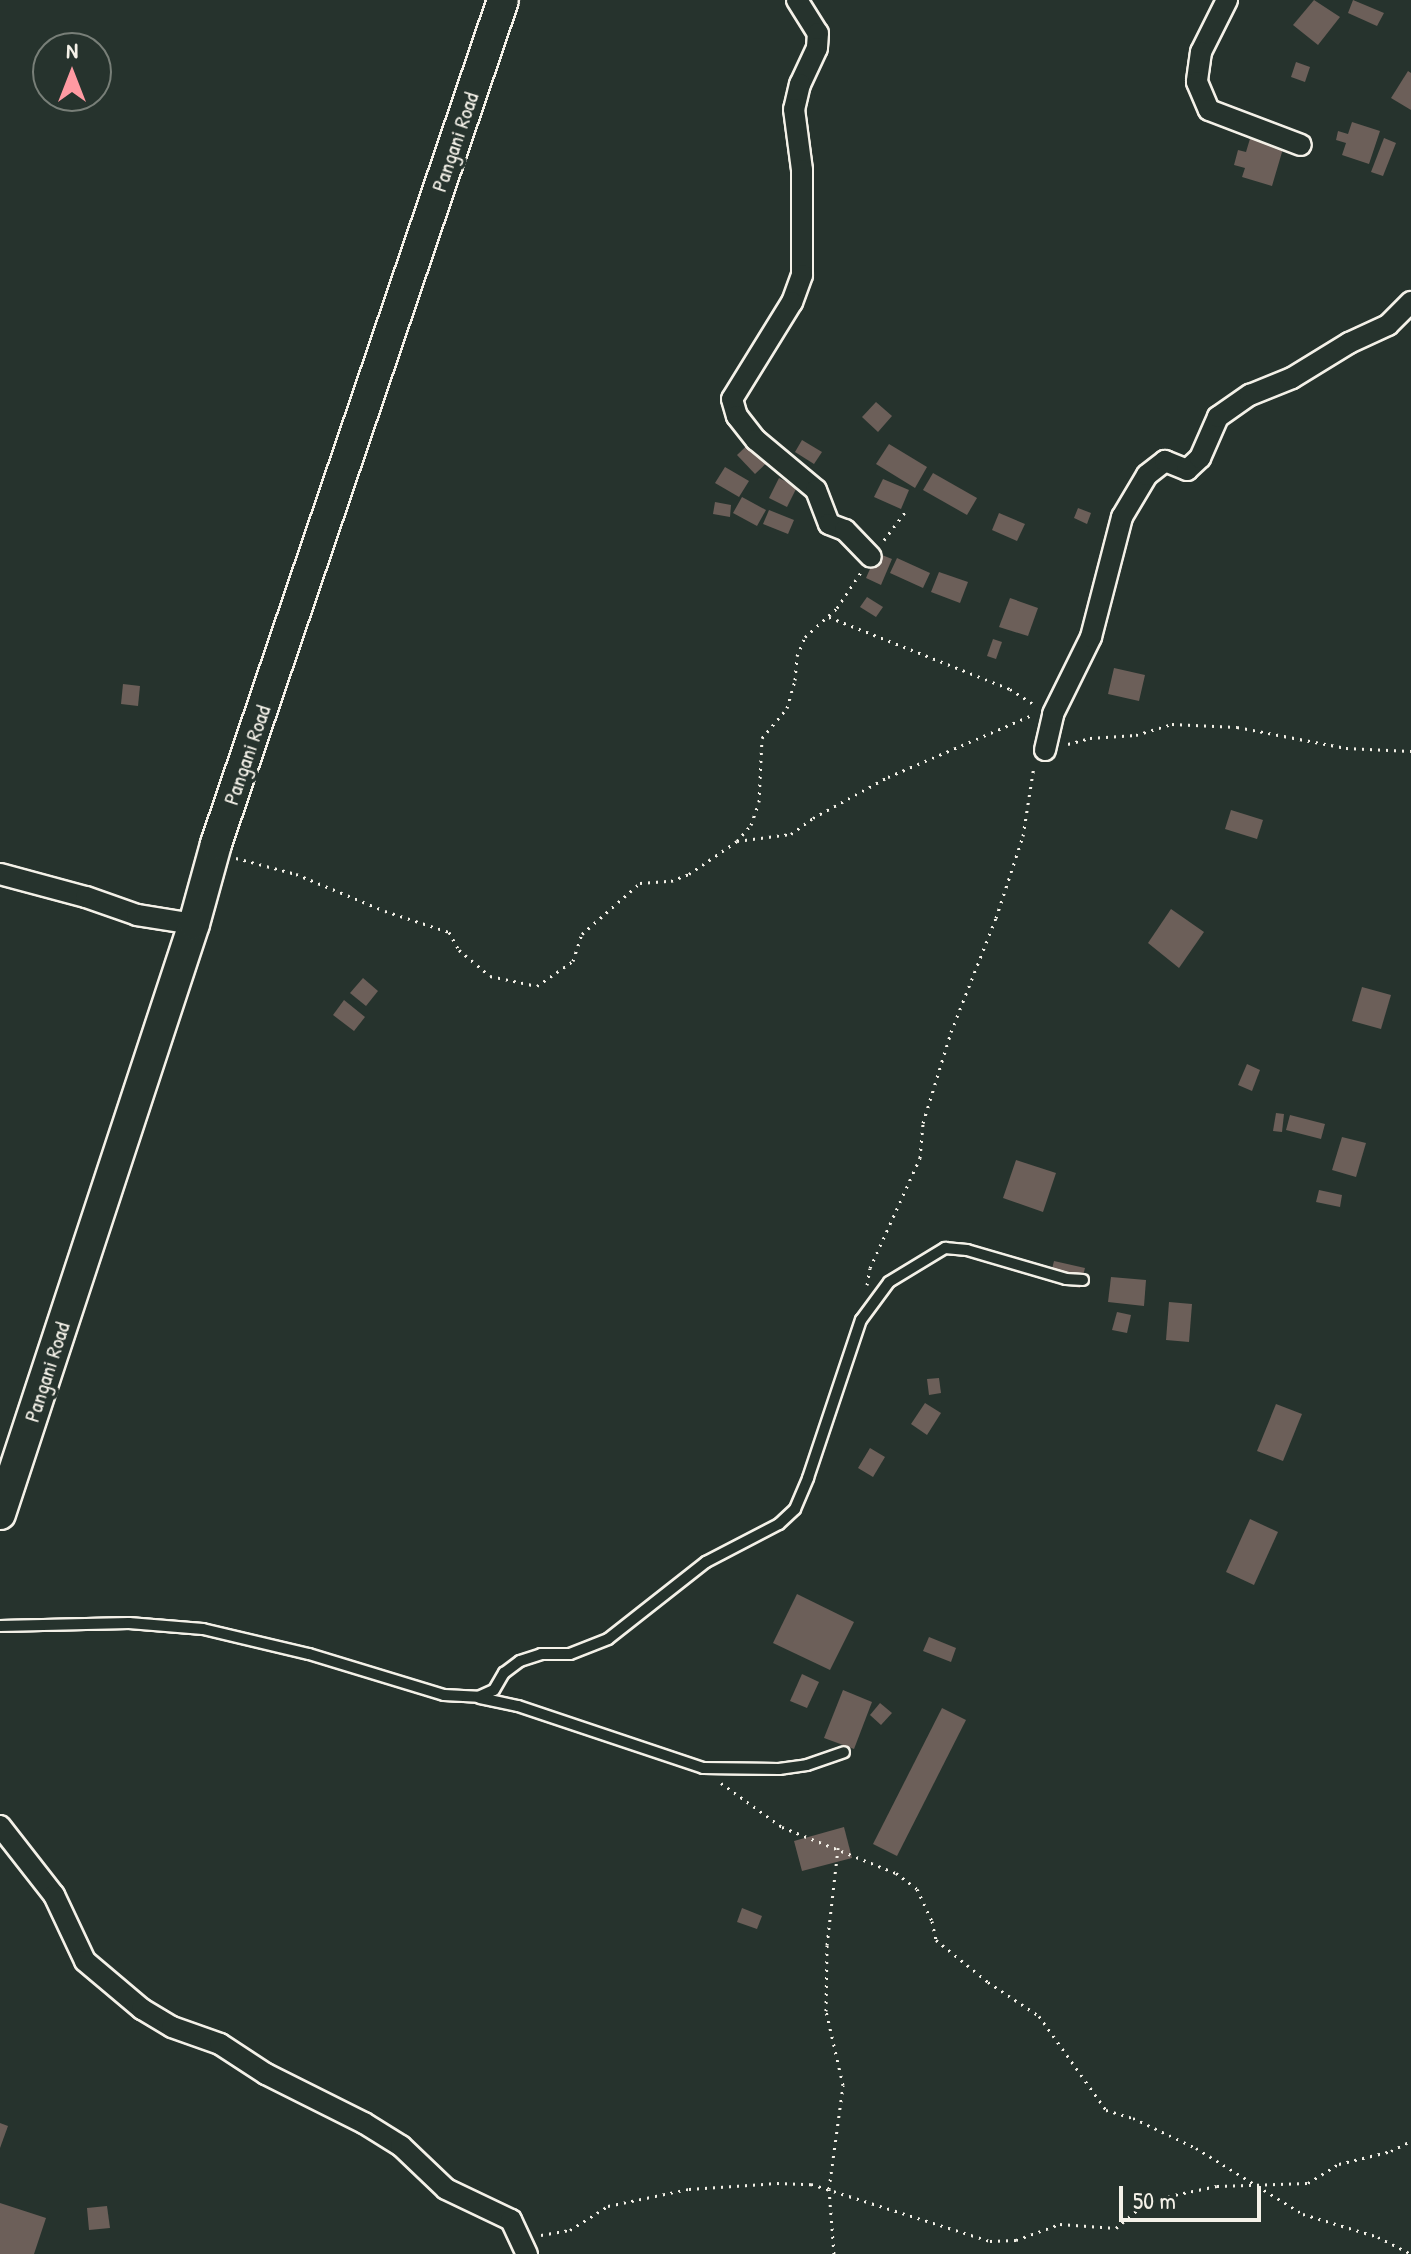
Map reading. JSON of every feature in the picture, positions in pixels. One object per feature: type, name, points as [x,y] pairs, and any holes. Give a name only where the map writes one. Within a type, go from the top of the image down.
[{"type":"main road","name":"Pangani Road","points":[[1,1508],[194,924],[216,844],[503,0]]},
{"type":"street","points":[[797,0],[818,33],[817,48],[800,84],[794,109],[802,170],[802,275],[792,302],[732,399],[737,416],[756,440],[816,490],[829,524],[845,530],[871,557]]},
{"type":"street","points":[[1227,0],[1201,52],[1197,82],[1209,110],[1301,145]]},
{"type":"street","points":[[1045,750],[1053,714],[1091,637],[1122,517],[1147,475],[1165,461],[1187,470],[1200,458],[1218,417],[1250,395],[1292,378],[1349,343],[1388,325],[1411,302]]},
{"type":"street","points":[[0,874],[86,897],[137,915],[194,924]]},
{"type":"street","points":[[0,1826],[54,1895],[85,1961],[142,2009],[172,2027],[220,2044],[266,2074],[364,2123],[401,2146],[446,2189],[506,2216],[520,2234],[527,2254]]},
{"type":"lane","points":[[478,1697],[494,1690],[504,1673],[520,1661],[541,1654],[570,1654],[608,1639],[706,1562],[795,1509],[861,1320],[889,1282],[945,1248],[967,1250],[1066,1279],[1083,1280]]},
{"type":"lane","points":[[0,1626],[129,1623],[203,1629],[309,1654],[444,1695],[478,1697],[518,1706],[703,1768],[793,1767],[844,1752]]},
{"type":"path","points":[[216,844],[236,858],[296,874],[385,911],[449,932],[459,950],[490,976],[537,986],[573,961],[582,934],[627,891],[640,883],[671,881],[689,874],[737,841],[751,825],[759,802],[762,738],[787,708],[795,680],[797,656],[805,637],[828,617],[907,509]]},
{"type":"path","points":[[737,841],[791,834],[813,818],[888,777],[1043,710],[1010,689],[828,617]]},
{"type":"path","points":[[861,1320],[870,1268],[920,1158],[923,1123],[951,1032],[1001,905],[1023,836],[1034,766],[1045,750],[1090,738],[1136,735],[1172,724],[1237,727],[1346,748],[1411,751]]},
{"type":"path","points":[[703,1768],[782,1827],[896,1873],[917,1889],[932,1921],[936,1940],[988,1982],[1039,2016],[1106,2110],[1133,2118],[1196,2148],[1303,2214],[1378,2237],[1411,2254]]},
{"type":"path","points":[[834,2254],[829,2189],[843,2085],[826,2011],[827,1945],[838,1848]]},
{"type":"path","points":[[520,2234],[557,2235],[608,2206],[689,2189],[777,2183],[811,2184],[990,2241],[1003,2241],[1060,2224],[1116,2228],[1139,2209],[1160,2198],[1217,2186],[1308,2183],[1339,2164],[1391,2151],[1411,2141]]},
{"type":"building","points":[[1314,0],[1340,17],[1318,45],[1293,25]]},
{"type":"building","points":[[1353,0],[1384,13],[1377,26],[1348,13]]},
{"type":"building","points":[[1296,62],[1310,67],[1305,82],[1291,77]]},
{"type":"building","points":[[1408,71],[1411,73],[1411,110],[1391,98]]},
{"type":"building","points":[[1352,122],[1380,131],[1369,164],[1342,155],[1346,143],[1336,140],[1338,131],[1348,134]]},
{"type":"building","points":[[1252,132],[1285,142],[1272,186],[1242,177],[1245,168],[1234,165],[1238,150],[1246,152]]},
{"type":"building","points":[[1384,138],[1396,143],[1383,176],[1371,172]]},
{"type":"building","points":[[876,402],[892,416],[878,432],[862,417]]},
{"type":"building","points":[[757,436],[775,455],[755,474],[737,455]]},
{"type":"building","points":[[802,440],[822,452],[814,464],[795,452]]},
{"type":"building","points":[[889,444],[927,467],[915,488],[876,464]]},
{"type":"building","points":[[725,467],[749,481],[739,497],[715,483]]},
{"type":"building","points":[[933,473],[977,498],[967,515],[923,490]]},
{"type":"building","points":[[779,478],[797,487],[787,507],[769,498]]},
{"type":"building","points":[[883,479],[909,490],[901,509],[874,497]]},
{"type":"building","points":[[742,497],[766,510],[757,526],[733,513]]},
{"type":"building","points":[[715,502],[731,505],[730,517],[713,514]]},
{"type":"building","points":[[1078,508],[1091,513],[1087,524],[1074,518]]},
{"type":"building","points":[[769,510],[794,520],[788,534],[763,524]]},
{"type":"building","points":[[999,513],[1025,524],[1017,541],[992,530]]},
{"type":"building","points":[[877,553],[892,559],[881,585],[866,578]]},
{"type":"building","points":[[897,558],[930,573],[923,588],[890,573]]},
{"type":"building","points":[[939,572],[968,582],[960,603],[931,592]]},
{"type":"building","points":[[867,597],[883,607],[876,617],[860,607]]},
{"type":"building","points":[[1010,598],[1038,608],[1028,636],[999,627]]},
{"type":"building","points":[[993,639],[1002,642],[996,659],[987,656]]},
{"type":"building","points":[[1114,668],[1145,675],[1139,701],[1108,694]]},
{"type":"building","points":[[123,684],[140,686],[138,706],[121,704]]},
{"type":"building","points":[[1231,810],[1263,820],[1257,839],[1225,829]]},
{"type":"building","points":[[1171,909],[1204,932],[1179,968],[1148,943]]},
{"type":"building","points":[[363,978],[378,991],[366,1006],[350,993]]},
{"type":"building","points":[[1362,987],[1391,995],[1381,1029],[1352,1021]]},
{"type":"building","points":[[344,1000],[365,1017],[354,1031],[333,1015]]},
{"type":"building","points":[[1247,1064],[1260,1070],[1252,1091],[1238,1085]]},
{"type":"building","points":[[1276,1113],[1284,1114],[1282,1132],[1273,1131]]},
{"type":"building","points":[[1290,1115],[1325,1124],[1321,1139],[1286,1130]]},
{"type":"building","points":[[1342,1137],[1366,1143],[1356,1177],[1332,1170]]},
{"type":"building","points":[[1016,1160],[1056,1173],[1043,1212],[1003,1198]]},
{"type":"building","points":[[1319,1190],[1342,1195],[1340,1207],[1316,1202]]},
{"type":"building","points":[[1054,1261],[1085,1268],[1080,1288],[1049,1281]]},
{"type":"building","points":[[1111,1277],[1146,1280],[1144,1306],[1108,1302]]},
{"type":"building","points":[[1169,1302],[1192,1304],[1189,1342],[1166,1340]]},
{"type":"building","points":[[1117,1312],[1131,1315],[1127,1333],[1112,1330]]},
{"type":"building","points":[[939,1378],[941,1393],[929,1395],[927,1379]]},
{"type":"building","points":[[925,1403],[941,1413],[927,1435],[911,1424]]},
{"type":"building","points":[[1276,1404],[1302,1414],[1283,1461],[1257,1451]]},
{"type":"building","points":[[870,1448],[885,1457],[873,1477],[858,1468]]},
{"type":"building","points":[[1250,1519],[1278,1532],[1254,1585],[1226,1572]]},
{"type":"building","points":[[797,1594],[854,1622],[830,1670],[773,1643]]},
{"type":"building","points":[[929,1637],[956,1648],[951,1662],[923,1651]]},
{"type":"building","points":[[802,1674],[819,1682],[807,1708],[790,1701]]},
{"type":"building","points":[[843,1690],[872,1702],[854,1749],[824,1738]]},
{"type":"building","points":[[880,1703],[892,1713],[881,1725],[870,1715]]},
{"type":"building","points":[[942,1708],[966,1720],[897,1856],[873,1844]]},
{"type":"building","points":[[844,1827],[852,1858],[802,1871],[794,1841]]},
{"type":"building","points":[[742,1908],[762,1916],[757,1929],[737,1922]]},
{"type":"building","points":[[0,2123],[8,2126],[0,2148]]},
{"type":"building","points":[[0,2203],[46,2218],[34,2254],[0,2254]]},
{"type":"building","points":[[107,2206],[110,2228],[89,2230],[87,2208]]}]
